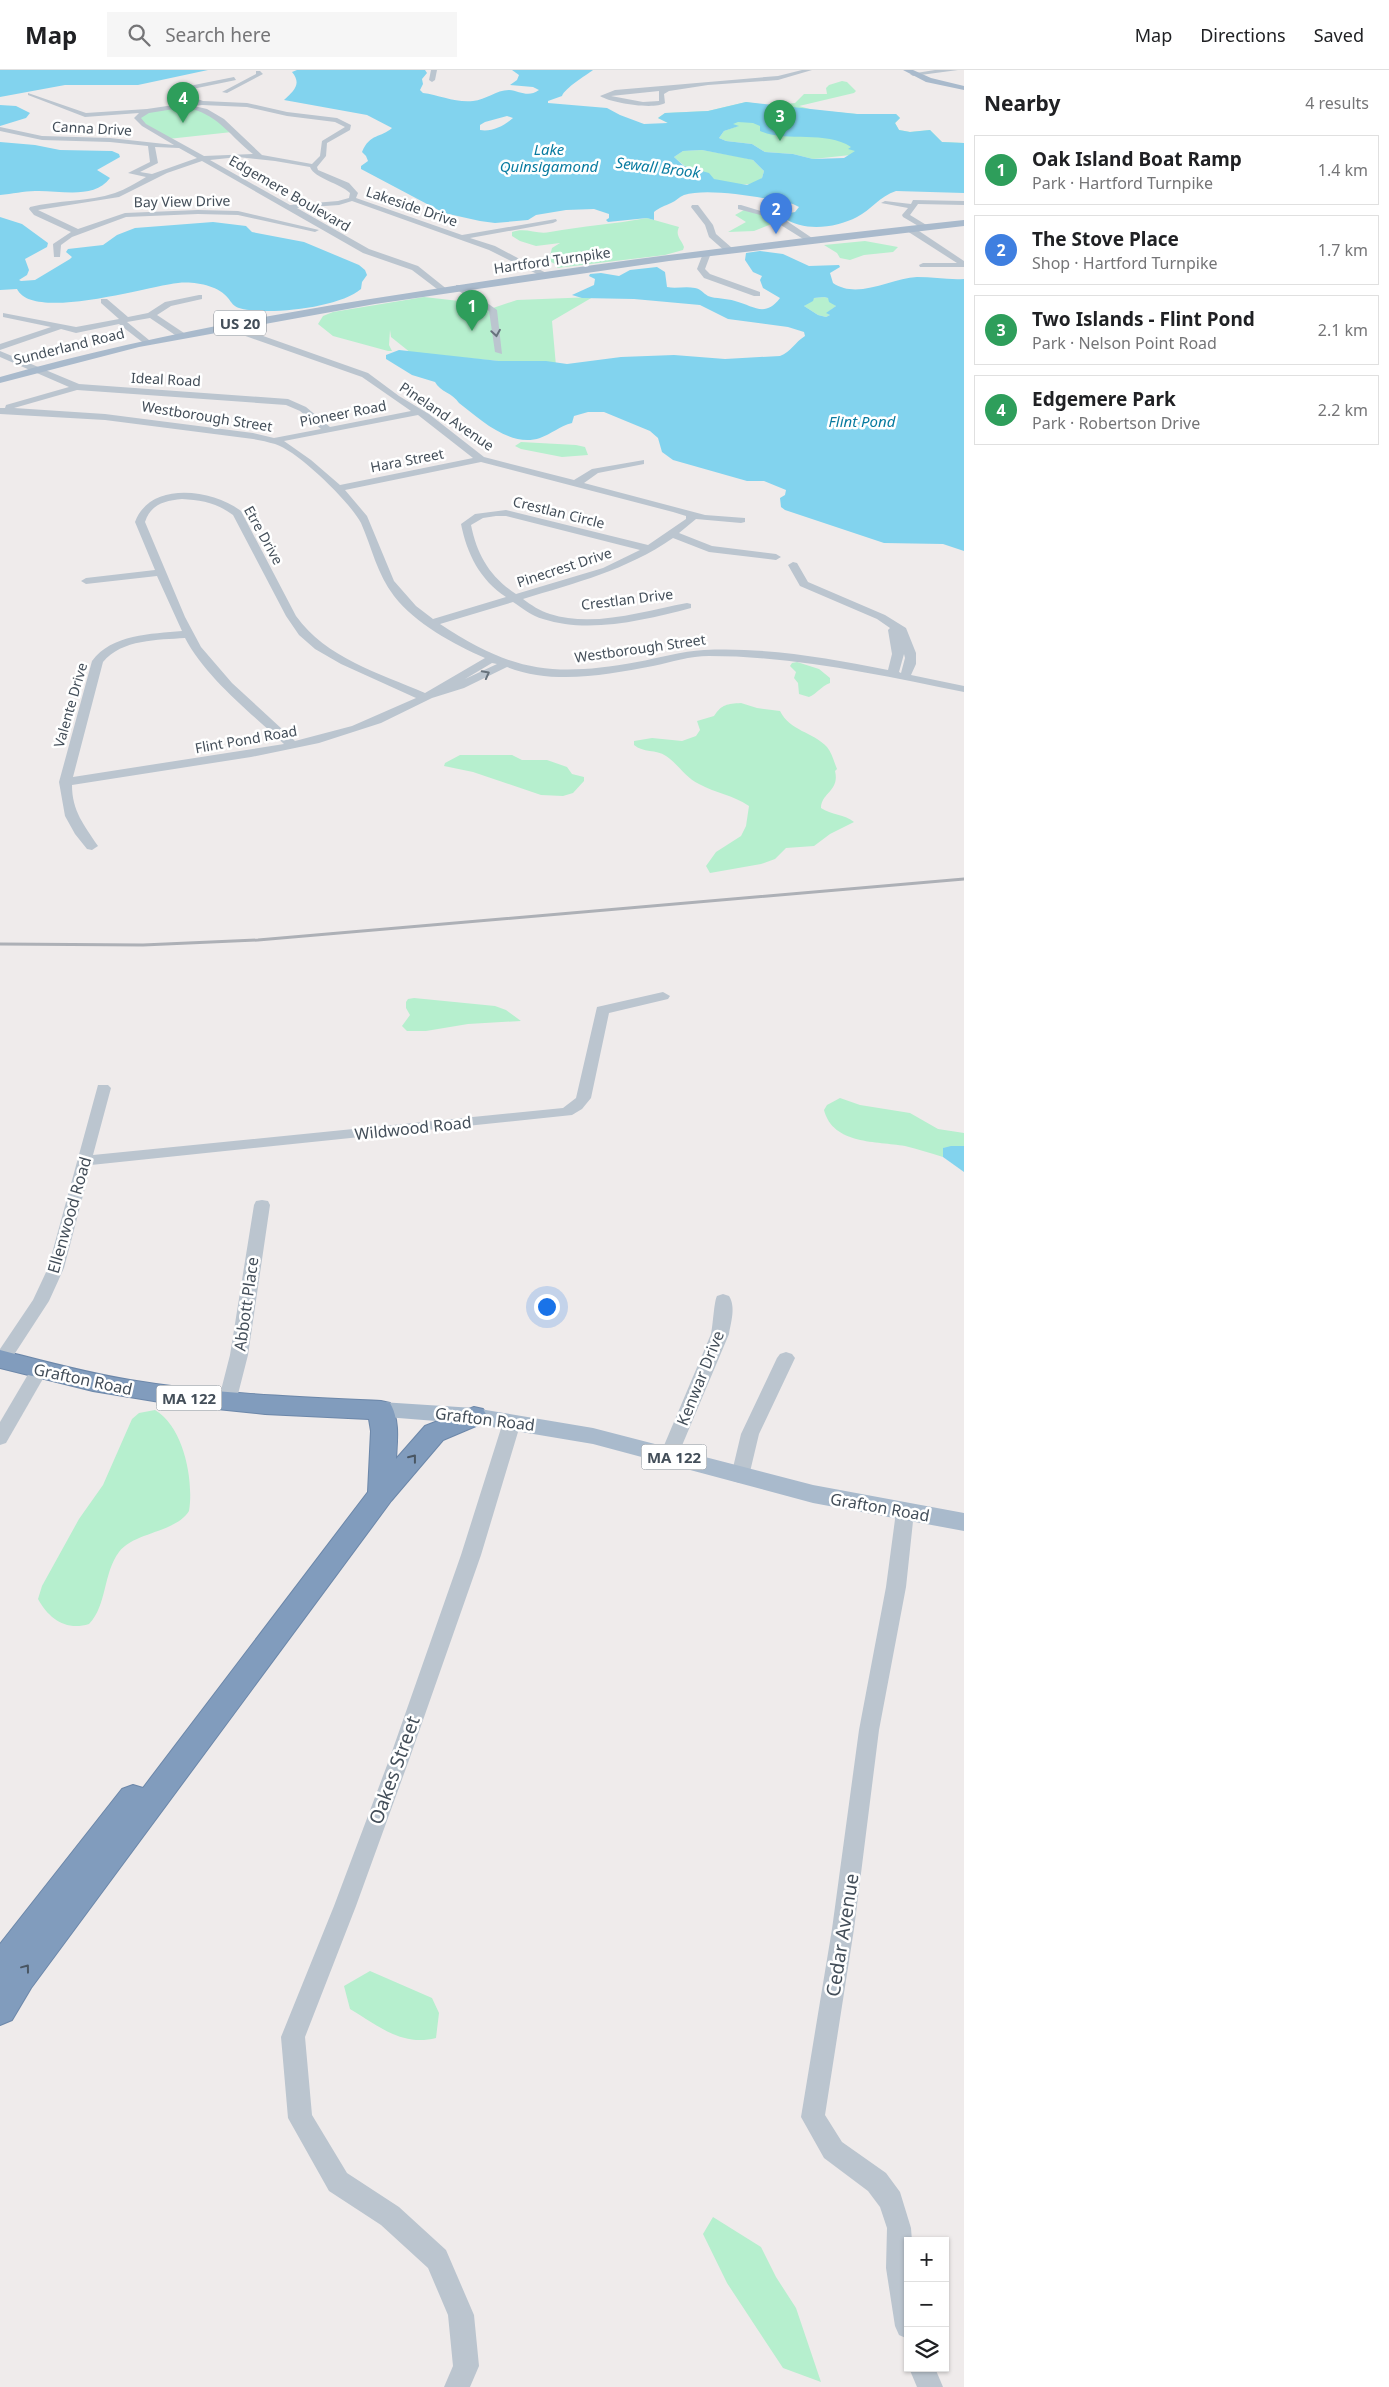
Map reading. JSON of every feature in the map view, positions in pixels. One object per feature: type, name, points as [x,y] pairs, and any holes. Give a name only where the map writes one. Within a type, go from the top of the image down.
[{"type":"highway","name":"Grafton Road","points":[[1,1360],[39,1370],[149,1392],[227,1402],[381,1410]]},
{"type":"highway","points":[[381,1410],[384,1431],[381,1494]]},
{"type":"highway","points":[[0,1973],[18,1947],[351,1518],[364,1492],[370,1466],[372,1424],[381,1410]]},
{"type":"highway","points":[[0,2009],[25,1969],[381,1494],[434,1432],[474,1416]]},
{"type":"main road","points":[[910,72],[937,82],[964,88]]},
{"type":"main road","name":"Hartford Turnpike","points":[[146,342],[226,326],[460,287],[729,250],[964,224]]},
{"type":"main road","name":"Sunderland Road","points":[[0,380],[36,369],[146,342]]},
{"type":"main road","name":"Grafton Road","points":[[381,1410],[474,1416],[593,1436],[669,1455],[740,1476],[848,1502],[964,1522]]},
{"type":"street","points":[[432,80],[434,70]]},
{"type":"street","points":[[668,89],[661,94],[662,103],[644,104],[603,96],[615,92],[668,89],[708,83],[778,78],[809,70]]},
{"type":"street","points":[[910,72],[955,70]]},
{"type":"street","points":[[234,79],[171,91],[205,103],[260,74],[254,72]]},
{"type":"street","points":[[30,94],[85,115],[147,111],[205,103],[247,105],[285,114],[337,120],[349,125],[346,130],[326,140],[323,156],[313,166]]},
{"type":"street","points":[[182,107],[202,109],[216,114],[234,134],[259,156]]},
{"type":"street","name":"Edgemere Boulevard","points":[[147,111],[139,116],[138,121],[336,235],[371,253],[413,267],[444,290]]},
{"type":"street","name":"Canna Drive","points":[[0,129],[42,138],[110,140],[183,147]]},
{"type":"street","points":[[151,144],[154,163],[132,173],[153,176]]},
{"type":"street","name":"Bay View Drive","points":[[313,166],[259,156],[228,154],[202,158],[170,168],[153,176],[136,188],[113,196],[33,209],[77,232],[125,214],[206,212],[254,215],[336,235]]},
{"type":"street","name":"Lakeside Drive","points":[[313,166],[313,170],[352,189],[354,195],[352,199],[510,255],[546,275]]},
{"type":"street","points":[[287,207],[340,204],[352,199]]},
{"type":"street","points":[[925,228],[906,215],[916,202],[964,203]]},
{"type":"street","points":[[885,203],[912,206]]},
{"type":"street","points":[[695,207],[709,225],[712,235],[729,250]]},
{"type":"street","points":[[741,207],[766,211],[811,240]]},
{"type":"street","points":[[462,237],[553,221]]},
{"type":"street","points":[[910,229],[964,265]]},
{"type":"street","points":[[57,255],[58,242],[77,232]]},
{"type":"street","points":[[707,253],[701,268],[706,276],[757,294]]},
{"type":"street","points":[[923,265],[964,265]]},
{"type":"street","points":[[460,287],[490,308],[493,314],[499,352]]},
{"type":"street","points":[[3,316],[79,330],[150,315],[173,302],[199,297]]},
{"type":"street","points":[[104,301],[146,342]]},
{"type":"street","points":[[3,316],[19,307]]},
{"type":"street","points":[[150,315],[181,335]]},
{"type":"street","name":"Pineland Avenue","points":[[226,326],[360,373],[419,412],[481,459],[677,510],[690,516],[741,520]]},
{"type":"street","points":[[0,347],[60,327]]},
{"type":"street","name":"Ideal Road","points":[[0,354],[77,387],[278,400],[303,409],[328,430]]},
{"type":"street","points":[[0,411],[77,387]]},
{"type":"street","name":"Westborough Street","points":[[0,411],[119,418],[282,444],[338,488],[363,518],[384,573],[393,588],[432,623],[456,638],[500,660],[534,671],[580,672],[624,668],[698,654],[729,653],[818,662],[899,675],[964,689]]},
{"type":"street","name":"Pioneer Road","points":[[272,441],[419,412]]},
{"type":"street","name":"Hara Street","points":[[338,488],[481,459]]},
{"type":"street","points":[[575,484],[595,471],[641,462]]},
{"type":"street","name":"Etre Drive","points":[[293,746],[222,679],[196,648],[140,522],[140,516],[146,508],[159,501],[184,496],[205,497],[226,503],[237,513],[291,616],[303,633],[319,648],[345,662],[424,697]]},
{"type":"street","name":"Crestlan Circle","points":[[516,599],[494,585],[482,570],[468,534],[466,526],[469,521],[485,515],[506,513],[650,549]]},
{"type":"street","name":"Pinecrest Drive","points":[[432,623],[608,570],[650,549],[692,520],[690,516]]},
{"type":"street","points":[[672,534],[696,542],[709,549],[776,557],[773,560],[777,564],[793,565],[804,584],[842,599],[898,627],[902,630],[912,666],[899,675]]},
{"type":"street","points":[[86,581],[162,572]]},
{"type":"street","name":"Crestlan Drive","points":[[516,599],[544,616],[567,621],[601,620],[687,606]]},
{"type":"street","name":"Valente Drive","points":[[92,846],[80,832],[68,810],[65,782],[94,669],[103,653],[132,642],[189,634]]},
{"type":"street","name":"Flint Pond Road","points":[[65,782],[293,746],[373,722],[398,712],[424,697],[447,691],[474,680],[502,665],[500,660]]},
{"type":"street","name":"Wildwood Road","points":[[85,1160],[567,1112],[577,1106],[583,1098],[602,1010],[663,996]]},
{"type":"street","name":"Ellenwood Road","points":[[1,1360],[41,1301],[56,1268],[103,1088]]},
{"type":"street","name":"Abbott Place","points":[[227,1402],[239,1355],[262,1205]]},
{"type":"street","name":"Kenwar Drive","points":[[669,1455],[720,1334],[724,1313],[723,1300]]},
{"type":"street","points":[[740,1476],[750,1434],[786,1358]]},
{"type":"street","points":[[0,1438],[39,1370]]},
{"type":"street","name":"Oakes Street","points":[[458,2387],[466,2366],[461,2314],[437,2259],[390,2216],[338,2182],[300,2118],[293,2037],[345,1906],[471,1555],[512,1422]]},
{"type":"street","name":"Cedar Avenue","points":[[904,1512],[896,1587],[869,1730],[843,1929],[814,2117],[833,2150],[877,2182],[891,2200],[899,2228],[899,2268],[904,2300]]},
{"type":"street","points":[[924,2372],[930,2387]]},
{"type":"green space","points":[[842,81],[847,82],[856,91],[799,106],[813,110],[857,114],[896,114],[900,118],[895,123],[899,130],[910,132],[930,130],[942,142],[964,143],[813,159],[793,154],[765,152],[752,144],[726,141],[719,138],[724,131],[738,126],[662,125],[668,123],[658,118],[665,113],[708,111],[746,102],[766,105],[795,103],[804,94],[827,94],[826,88],[829,85]]},
{"type":"green space","points":[[182,107],[205,110],[232,132],[168,139],[144,125],[139,116],[145,112]]},
{"type":"green space","points":[[702,150],[753,160],[764,171],[762,178],[755,183],[746,184],[735,184],[713,179],[686,167],[674,157],[683,151]]},
{"type":"green space","points":[[744,210],[762,212],[777,222],[754,231],[728,232],[746,222],[735,215]]},
{"type":"green space","points":[[647,218],[679,227],[678,235],[684,247],[683,250],[665,255],[557,268],[557,265],[545,259],[550,256],[552,248],[560,243],[536,246],[520,241],[512,236],[512,232],[517,231],[545,233]]},
{"type":"green space","points":[[865,241],[898,247],[893,252],[864,255],[850,260],[840,258],[837,253],[824,245]]},
{"type":"green space","points":[[424,297],[468,302],[473,305],[476,311],[493,308],[517,300],[593,297],[552,321],[556,366],[411,353],[391,337],[390,330],[389,345],[392,351],[388,351],[333,336],[318,324],[323,316],[333,312]]},
{"type":"green space","points":[[814,298],[828,298],[836,306],[827,313],[830,315],[826,317],[818,315],[804,306]]},
{"type":"green space","points":[[521,442],[576,445],[585,447],[588,455],[562,457],[521,449],[515,446]]},
{"type":"green space","points":[[797,662],[819,669],[830,678],[830,683],[809,697],[799,694],[798,683],[794,678],[796,672],[790,666],[792,663]]},
{"type":"green space","points":[[741,703],[757,708],[780,711],[790,723],[827,747],[837,769],[835,771],[836,778],[833,788],[824,799],[821,808],[854,822],[830,834],[814,846],[786,848],[775,859],[761,864],[710,873],[706,866],[716,852],[741,836],[746,826],[749,806],[694,781],[666,756],[638,747],[634,745],[634,741],[652,738],[682,741],[696,736],[700,730],[697,721],[714,716],[725,705]]},
{"type":"green space","points":[[460,755],[512,755],[522,760],[547,760],[567,767],[572,774],[584,777],[584,781],[573,793],[563,796],[541,795],[473,772],[444,766],[445,763]]},
{"type":"green space","points":[[408,999],[495,1006],[506,1010],[521,1021],[468,1024],[426,1031],[407,1031],[402,1026],[410,1015],[406,1008],[406,1002]]},
{"type":"green space","points":[[840,1098],[860,1105],[910,1113],[938,1129],[964,1133],[964,1146],[943,1148],[943,1157],[905,1146],[869,1142],[846,1135],[837,1130],[829,1121],[824,1110],[827,1105]]},
{"type":"green space","points":[[155,1410],[165,1418],[173,1429],[185,1456],[190,1485],[189,1511],[174,1524],[134,1540],[119,1552],[110,1570],[99,1608],[89,1624],[73,1626],[59,1622],[47,1612],[38,1599],[42,1586],[79,1519],[103,1485],[132,1419],[139,1413]]},
{"type":"green space","points":[[370,1971],[432,1998],[439,2013],[436,2038],[412,2040],[401,2037],[380,2028],[350,2009],[344,1986]]},
{"type":"green space","points":[[713,2217],[761,2247],[776,2277],[796,2308],[821,2382],[783,2368],[727,2283],[703,2234]]},
{"type":"water","points":[[0,70],[208,70],[138,85],[65,85],[0,97]]},
{"type":"water","name":"Lake Quinsigamond","points":[[297,70],[425,70],[427,73],[422,79],[423,84],[420,90],[423,93],[467,101],[482,99],[504,90],[531,94],[539,90],[533,87],[510,85],[517,80],[519,75],[512,70],[593,70],[571,86],[562,96],[548,101],[548,103],[607,108],[644,124],[668,123],[658,118],[665,113],[708,111],[746,102],[857,114],[896,114],[900,118],[895,123],[899,130],[910,132],[930,130],[942,142],[964,143],[964,193],[896,191],[885,196],[867,211],[849,221],[820,227],[801,225],[784,218],[785,214],[795,212],[799,207],[793,204],[753,196],[708,192],[682,196],[654,212],[654,220],[647,218],[608,222],[606,220],[609,218],[609,214],[594,209],[566,210],[536,215],[528,220],[495,223],[480,221],[444,213],[361,169],[361,166],[368,161],[362,152],[365,146],[372,139],[392,128],[367,115],[284,100],[296,87],[295,76],[292,72]],"holes":[[[507,116],[513,118],[506,124],[489,130],[480,130],[480,125],[485,122]],[[738,122],[753,123],[760,126],[760,131],[782,136],[829,139],[841,142],[851,147],[848,149],[855,151],[844,158],[813,159],[793,154],[765,152],[752,144],[726,141],[719,138],[724,131],[739,126],[733,124]],[[702,150],[753,160],[764,171],[762,178],[747,185],[714,179],[709,173],[684,166],[674,157],[683,151]]]},
{"type":"water","points":[[0,105],[16,106],[30,113],[26,118],[0,126]]},
{"type":"water","points":[[0,142],[35,145],[60,150],[112,151],[119,154],[120,157],[97,170],[110,178],[103,185],[86,192],[31,191],[0,195]]},
{"type":"water","points":[[0,217],[22,224],[48,243],[47,247],[25,259],[29,270],[27,275],[19,280],[21,281],[35,280],[70,259],[72,257],[66,252],[68,249],[103,245],[117,235],[135,228],[213,222],[246,226],[252,232],[304,242],[359,265],[365,270],[367,275],[362,282],[361,289],[351,296],[320,305],[284,311],[239,308],[218,290],[205,285],[191,283],[163,285],[92,300],[45,302],[27,298],[17,289],[0,290]]},
{"type":"water","name":"Flint Pond","points":[[760,251],[783,254],[809,266],[839,265],[840,267],[830,273],[833,283],[843,288],[864,289],[917,277],[964,279],[964,551],[943,544],[884,543],[785,510],[781,507],[780,498],[785,495],[786,490],[764,481],[747,481],[673,460],[662,452],[658,438],[650,431],[604,412],[588,412],[574,416],[572,423],[540,438],[529,440],[507,436],[476,417],[435,382],[412,375],[386,359],[386,355],[399,350],[499,361],[546,361],[567,364],[621,357],[674,355],[725,359],[780,356],[805,336],[804,332],[788,327],[728,319],[700,305],[634,299],[582,298],[572,295],[594,285],[595,279],[589,276],[590,274],[601,273],[619,276],[630,270],[657,267],[665,272],[667,287],[695,288],[711,297],[732,300],[759,309],[769,308],[780,298],[763,288],[760,280],[762,276],[753,272],[745,260],[746,253]],"holes":[[[814,298],[828,298],[829,302],[836,306],[826,313],[830,315],[826,317],[818,315],[804,306],[813,301]]]},
{"type":"water","points":[[964,1146],[964,1172],[943,1157],[943,1148]]},
{"type":"railway","points":[[0,944],[143,945],[258,940],[964,879]]},
{"type":"place","name":"Edgemere Park","points":[[183,123]]},
{"type":"place","name":"Two Islands - Flint Pond","points":[[780,141]]},
{"type":"place","name":"The Stove Place","points":[[776,234]]},
{"type":"place","name":"Oak Island Boat Ramp","points":[[472,331]]},
{"type":"water label","name":"Sewall Brook","points":[[658,167]]}]
